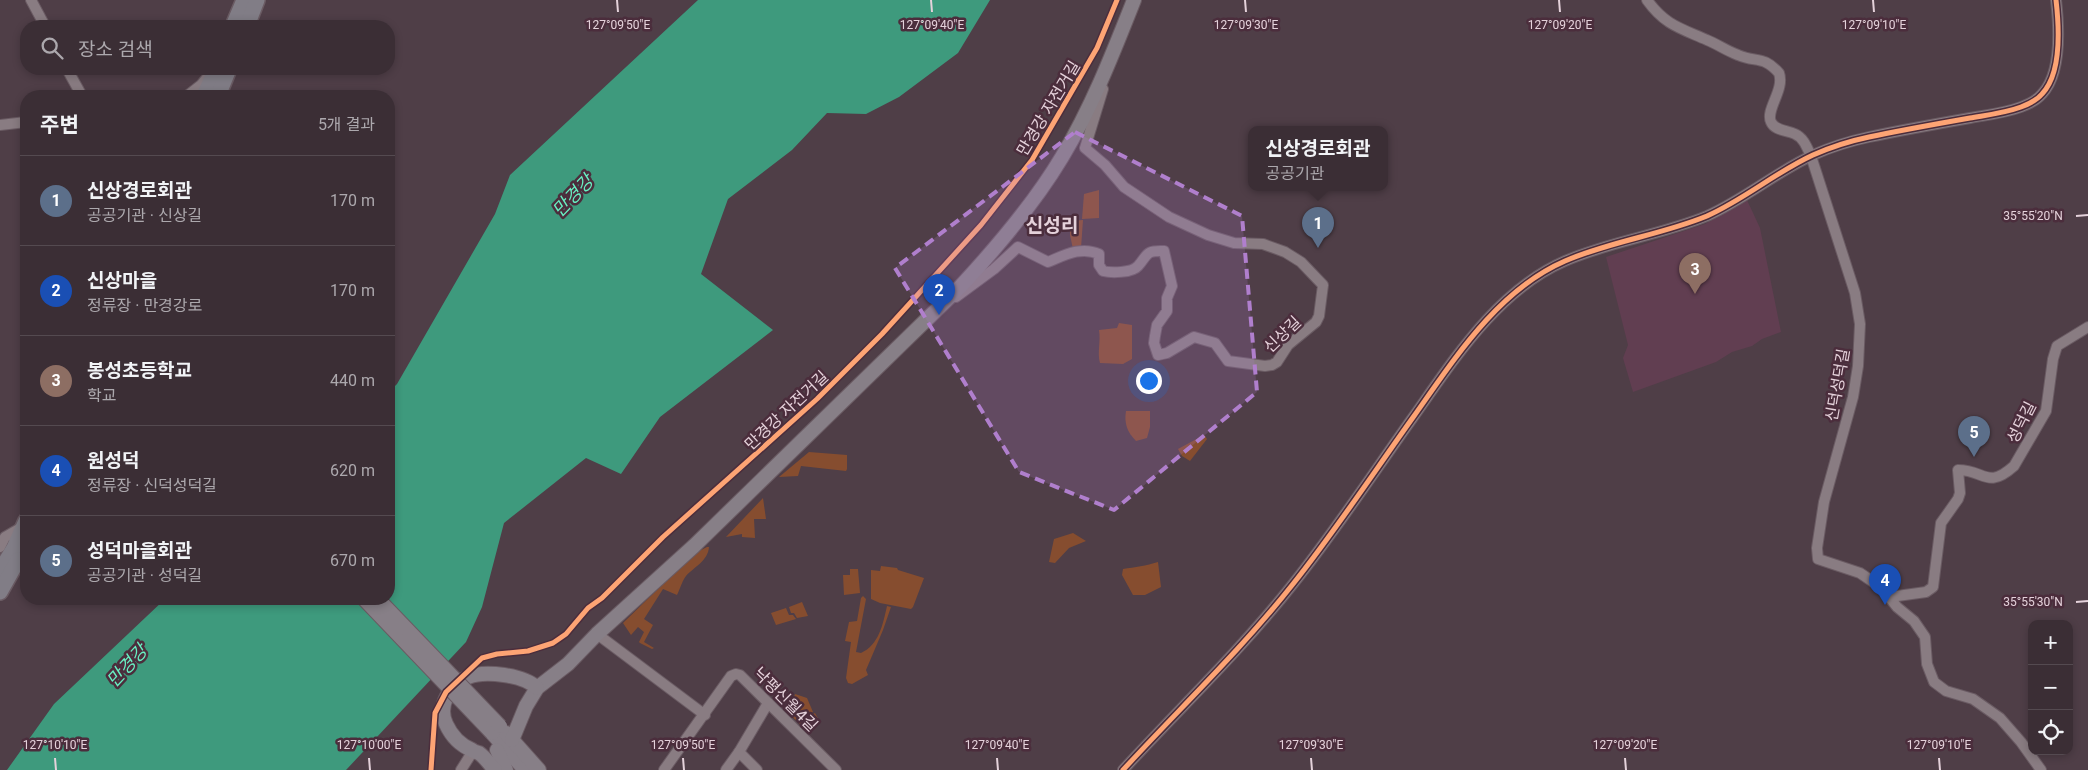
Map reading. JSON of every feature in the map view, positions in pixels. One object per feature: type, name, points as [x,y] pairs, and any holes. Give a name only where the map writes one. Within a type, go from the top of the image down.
[{"type":"main road","points":[[236,20],[244,0]]},
{"type":"main road","points":[[250,20],[258,0]]},
{"type":"main road","points":[[206,90],[213,75]]},
{"type":"main road","points":[[220,90],[227,75]]},
{"type":"main road","points":[[0,592],[3,571],[20,534]]},
{"type":"main road","points":[[3,571],[20,551]]},
{"type":"street","points":[[31,0],[41,20]]},
{"type":"street","points":[[461,770],[476,752],[500,740],[537,688],[568,664],[597,634],[694,546],[937,310],[993,250],[1039,191],[1072,139],[1094,97],[1115,50],[1134,0]]},
{"type":"street","name":"신덕성덕길","points":[[1647,0],[1659,14],[1678,28],[1739,56],[1758,59],[1774,67],[1779,73],[1781,85],[1770,117],[1771,124],[1776,128],[1796,134],[1801,138],[1811,156],[1855,293],[1860,324],[1858,366],[1853,397],[1824,502],[1817,548],[1818,558],[1872,579],[1914,621],[1925,638],[1929,673],[1934,682],[1946,692],[1973,699],[2000,718],[2021,742],[2041,770]]},
{"type":"street","points":[[1123,770],[1226,662],[1281,599],[1456,357],[1487,320],[1517,291],[1548,269],[1585,253],[1669,230],[1717,211],[1811,156],[1851,141],[2008,111],[2032,102],[2046,90],[2054,71],[2058,33],[2056,0]]},
{"type":"street","name":"신상길","points":[[937,310],[975,284],[1018,247],[1048,262],[1072,252],[1093,252],[1099,254],[1099,265],[1103,271],[1110,273],[1134,269],[1149,252],[1158,250],[1164,251],[1172,286],[1167,298],[1167,310],[1157,325],[1155,336],[1158,355],[1167,353],[1194,337],[1215,343],[1228,360],[1265,366],[1272,365],[1288,345],[1316,322],[1319,316],[1323,285],[1301,262],[1285,252],[1263,244],[1234,243],[1182,224],[1131,193],[1105,165],[1085,148],[1115,50]]},
{"type":"street","points":[[70,75],[79,90]]},
{"type":"street","points":[[195,90],[210,75]]},
{"type":"street","points":[[0,125],[20,123]]},
{"type":"street","name":"성덕길","points":[[1890,597],[1926,592],[1933,587],[1941,523],[1958,499],[1960,493],[1958,470],[1969,470],[1986,479],[2008,472],[2014,466],[2046,411],[2053,358],[2058,346],[2088,327]]},
{"type":"street","points":[[0,547],[5,537],[20,526]]},
{"type":"street","points":[[370,605],[500,740],[539,770]]},
{"type":"street","points":[[383,605],[525,770]]},
{"type":"street","points":[[597,634],[705,715]]},
{"type":"street","name":"낙평신월4길","points":[[664,770],[732,676],[736,674],[740,675],[836,770]]},
{"type":"street","points":[[495,770],[476,752],[460,743],[445,722],[442,711],[444,701],[453,687],[469,677],[498,675],[522,678],[531,682],[537,688]]},
{"type":"street","points":[[726,770],[768,703]]},
{"type":"street","points":[[500,740],[506,770]]},
{"type":"street","points":[[500,740],[515,770]]},
{"type":"street","points":[[739,752],[757,770]]},
{"type":"highlighted area","points":[[1075,132],[1242,216],[1257,392],[1114,510],[1019,472],[895,268]]},
{"type":"shaded area","points":[[1099,190],[1099,218],[1082,219],[1084,194]]},
{"type":"shaded area","points":[[1747,200],[1760,228],[1781,332],[1762,339],[1752,346],[1732,352],[1716,362],[1633,392],[1623,358],[1628,345],[1606,257],[1705,224]]},
{"type":"shaded area","points":[[1083,220],[1081,248],[1073,249],[1070,221]]},
{"type":"shaded area","points":[[1119,323],[1132,325],[1132,359],[1123,364],[1100,363],[1099,330],[1117,328]]},
{"type":"shaded area","points":[[1126,411],[1150,411],[1150,427],[1147,438],[1136,441],[1133,438],[1128,431],[1125,419]]},
{"type":"shaded area","points":[[1204,435],[1207,439],[1190,461],[1182,456],[1178,449]]},
{"type":"shaded area","points":[[809,452],[847,455],[847,469],[846,471],[801,466],[798,476],[779,477]]},
{"type":"shaded area","points":[[763,498],[766,519],[754,519],[755,538],[742,537],[742,534],[726,537]]},
{"type":"shaded area","points":[[1073,533],[1086,541],[1069,548],[1055,563],[1049,562],[1054,539]]},
{"type":"shaded area","points":[[709,547],[706,556],[686,576],[677,595],[663,589],[644,619],[653,625],[644,642],[654,648],[652,649],[640,643],[644,632],[638,627],[631,635],[623,623],[695,553]]},
{"type":"shaded area","points":[[1158,562],[1161,587],[1145,595],[1133,595],[1122,575],[1123,569]]},
{"type":"shaded area","points":[[881,566],[897,568],[898,570],[924,578],[911,609],[880,603],[871,599],[871,570],[880,571]]},
{"type":"shaded area","points":[[850,569],[858,569],[860,593],[844,595],[843,575],[850,575]]},
{"type":"shaded area","points":[[863,596],[866,599],[856,652],[861,653],[872,645],[884,620],[887,606],[891,607],[866,670],[868,675],[852,684],[848,683],[846,678],[851,642],[845,641],[849,622],[857,621]]},
{"type":"shaded area","points":[[802,602],[808,616],[797,618],[794,613],[791,613],[789,607]]},
{"type":"shaded area","points":[[786,608],[789,615],[793,615],[796,619],[776,625],[771,613]]},
{"type":"shaded area","points":[[795,694],[807,698],[813,712],[801,718],[791,709]]},
{"type":"shaded area","points":[[790,712],[800,721],[815,713],[820,722],[804,728],[788,713]]},
{"type":"water","name":"만경강","points":[[698,0],[990,0],[958,53],[899,97],[866,114],[827,113],[792,150],[728,199],[701,274],[773,330],[660,417],[621,474],[586,458],[504,523],[482,607],[466,642],[346,770],[7,770],[54,704],[159,605],[395,605],[395,386],[495,214],[510,175]]},
{"type":"cycle path","name":"만경강 자전거길","points":[[431,770],[435,713],[446,692],[482,658],[497,654],[528,651],[553,643],[566,634],[588,608],[602,598],[663,537],[817,399],[882,334],[981,225],[1032,160],[1097,48],[1117,0]]},
{"type":"cycle path","points":[[1123,770],[1231,656],[1293,584],[1355,501],[1445,371],[1480,328],[1519,289],[1541,274],[1582,254],[1690,223],[1707,216],[1734,202],[1786,169],[1834,147],[1881,134],[2002,112],[2030,103],[2042,94],[2053,74],[2058,49],[2056,0]]},
{"type":"place","name":"신상경로회관","points":[[1318,248]]},
{"type":"place","name":"봉성초등학교","points":[[1695,294]]},
{"type":"place","name":"신상마을","points":[[939,315]]},
{"type":"place","name":"성덕마을회관","points":[[1974,457]]},
{"type":"place","name":"원성덕","points":[[1885,605]]},
{"type":"district","name":"신성리","points":[[1052,225]]}]
